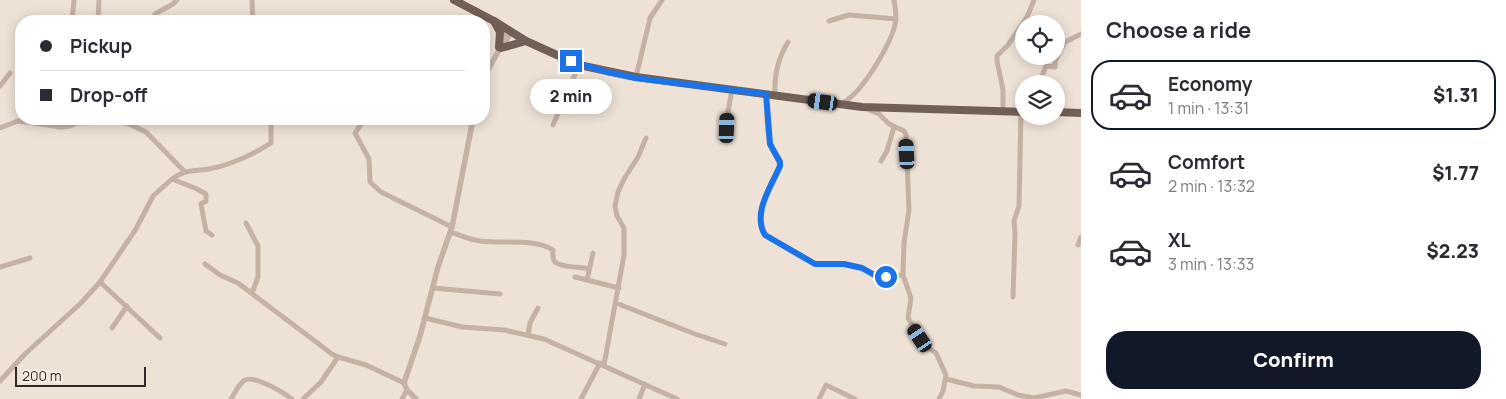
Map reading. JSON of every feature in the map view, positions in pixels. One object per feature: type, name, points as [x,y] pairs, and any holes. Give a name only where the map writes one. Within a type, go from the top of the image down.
[{"type":"main road","points":[[455,0],[483,15]]},
{"type":"main road","points":[[490,19],[526,40],[579,65],[636,78],[862,107],[1015,112]]},
{"type":"main road","points":[[494,21],[500,32],[500,48],[526,40]]},
{"type":"main road","points":[[1065,112],[1081,113]]},
{"type":"street","points":[[73,15],[74,0]]},
{"type":"street","points":[[99,15],[100,0]]},
{"type":"street","points":[[155,15],[177,0]]},
{"type":"street","points":[[252,0],[253,15]]},
{"type":"street","points":[[636,78],[650,18],[662,0]]},
{"type":"street","points":[[839,104],[850,97],[866,79],[890,41],[896,20],[894,0]]},
{"type":"street","points":[[1003,112],[1003,90],[997,56],[1008,45],[1027,17],[1034,0]]},
{"type":"street","points":[[829,21],[849,15],[896,20]]},
{"type":"street","points":[[490,66],[500,48],[506,43],[510,30]]},
{"type":"street","points":[[1042,75],[1046,66],[1055,67],[1055,62],[1066,42],[1081,34]]},
{"type":"street","points":[[788,42],[783,49],[770,95],[770,144],[780,162],[780,166],[763,205],[760,219],[762,230],[765,235],[815,264],[844,264],[862,268],[878,277],[903,275]]},
{"type":"street","points":[[553,125],[579,65]]},
{"type":"street","points":[[0,86],[10,73]]},
{"type":"street","points":[[726,139],[727,117],[732,90]]},
{"type":"street","points":[[862,107],[879,114],[884,121],[904,131],[906,134],[909,210],[903,275],[911,298],[908,318],[927,347],[936,353],[946,379],[939,399]]},
{"type":"street","points":[[0,128],[15,122]]},
{"type":"street","points":[[47,125],[61,127],[72,125]]},
{"type":"street","points":[[131,125],[146,132],[184,171]]},
{"type":"street","points":[[0,381],[25,354],[81,303],[100,282],[136,230],[153,196],[184,171],[210,168],[247,157],[271,143],[271,125]]},
{"type":"street","points":[[361,125],[355,133],[369,159],[370,182],[382,192],[451,229],[478,241],[521,242],[549,246],[553,250],[555,262],[560,266],[589,269]]},
{"type":"street","points":[[416,399],[407,390],[404,383],[451,229],[472,125]]},
{"type":"street","points":[[1013,297],[1014,221],[1019,206],[1022,125]]},
{"type":"street","points":[[881,162],[887,152],[894,127]]},
{"type":"street","points":[[581,399],[602,364],[616,304],[624,255],[624,228],[617,216],[615,206],[621,185],[638,157],[646,138]]},
{"type":"street","points":[[172,179],[206,194],[206,202],[201,204],[206,231],[212,235]]},
{"type":"street","points":[[246,222],[258,246],[258,277],[252,293]]},
{"type":"street","points":[[1078,245],[1081,237]]},
{"type":"street","points":[[588,280],[593,253]]},
{"type":"street","points":[[0,267],[30,258]]},
{"type":"street","points":[[205,264],[220,275],[238,283],[338,357],[366,365],[404,383]]},
{"type":"street","points":[[575,277],[618,288]]},
{"type":"street","points":[[100,282],[160,338]]},
{"type":"street","points":[[433,288],[500,294]]},
{"type":"street","points":[[616,304],[724,344]]},
{"type":"street","points":[[112,328],[127,306]]},
{"type":"street","points":[[528,334],[530,323],[538,308]]},
{"type":"street","points":[[424,318],[462,327],[504,330],[544,339],[677,399]]},
{"type":"street","points":[[303,399],[321,382],[338,357]]},
{"type":"street","points":[[231,399],[245,380],[252,379],[272,387],[292,399]]},
{"type":"street","points":[[946,379],[974,386],[999,388],[1034,398],[1066,391],[1081,395]]},
{"type":"street","points":[[639,399],[645,384]]},
{"type":"street","points":[[819,399],[826,385],[855,399]]},
{"type":"street","points":[[402,399],[407,390]]},
{"type":"route","points":[[571,61],[579,65],[636,78],[766,94],[770,144],[780,162],[780,166],[763,205],[760,219],[765,235],[815,264],[844,264],[862,268],[878,277],[886,277]]}]
